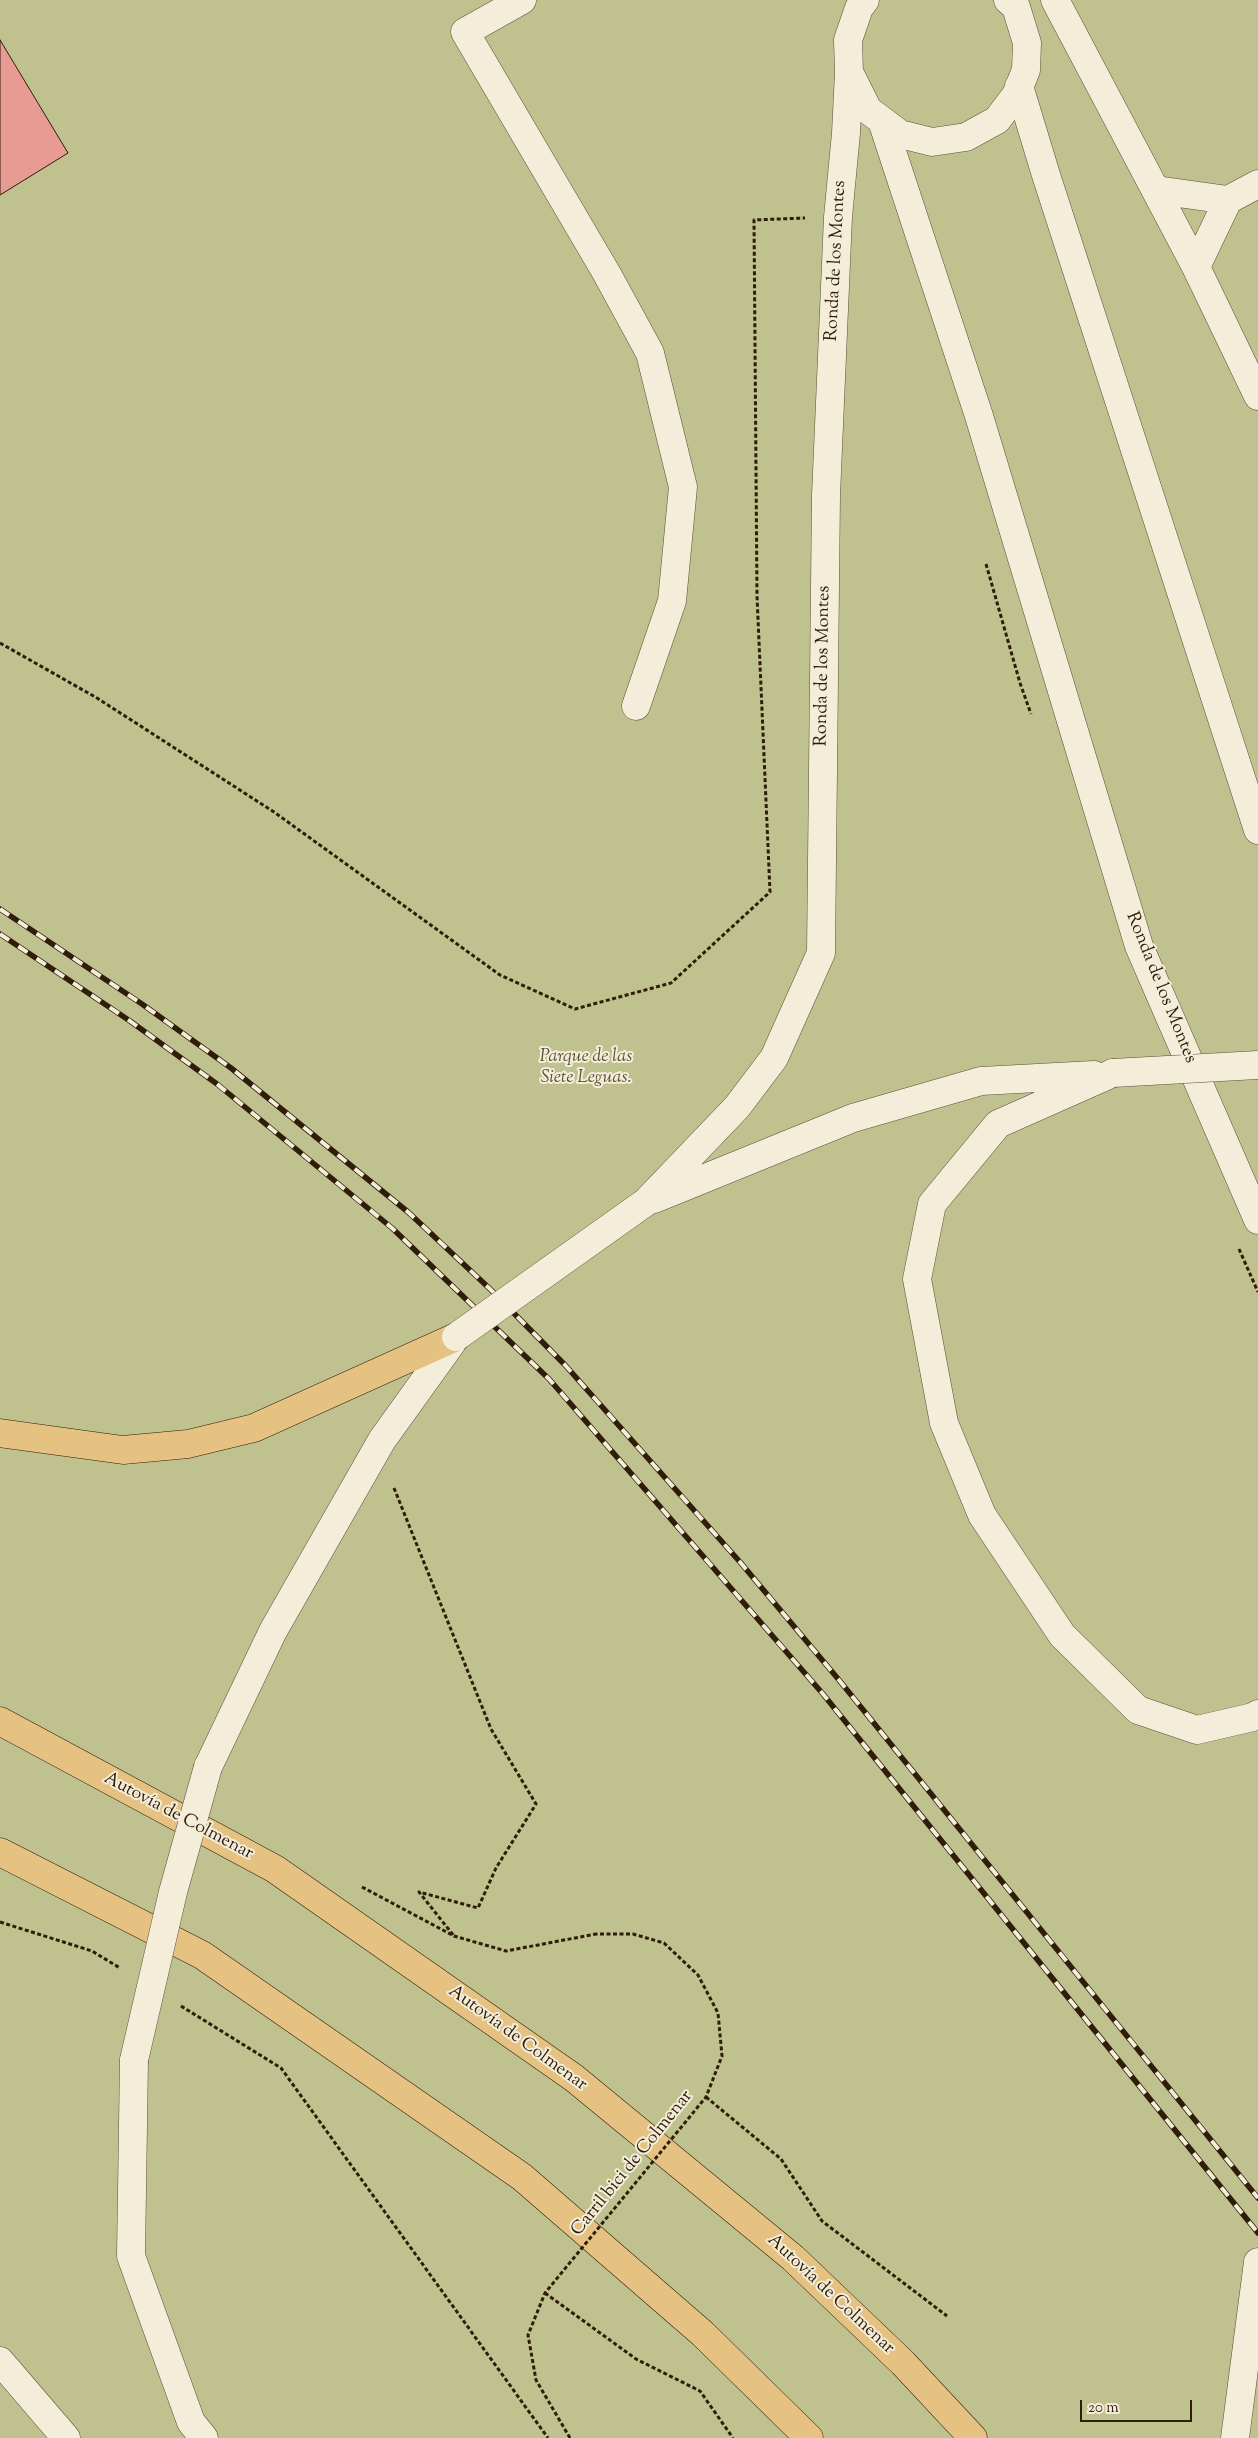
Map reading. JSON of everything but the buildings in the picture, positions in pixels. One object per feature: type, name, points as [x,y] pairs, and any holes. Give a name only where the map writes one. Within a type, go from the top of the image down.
[{"type":"highway","points":[[0,1433],[123,1450],[188,1444],[254,1428],[456,1337]]},
{"type":"highway","name":"Autovía de Colmenar","points":[[0,1721],[275,1869],[574,2078],[793,2258],[903,2363],[973,2438]]},
{"type":"highway","points":[[0,1852],[202,1956],[522,2177],[703,2334],[809,2438]]},
{"type":"street","points":[[522,0],[465,32],[607,274],[650,354],[683,487],[672,602],[636,706]]},
{"type":"street","points":[[849,72],[868,110],[900,134],[932,142],[966,137],[997,120],[1016,95],[1026,70],[1027,43],[1016,7],[1008,0]]},
{"type":"street","points":[[1055,0],[1196,266],[1258,396]]},
{"type":"street","name":"Ronda de los Montes","points":[[646,1202],[737,1107],[774,1058],[821,953],[826,495],[838,217],[849,72],[848,40],[857,8]]},
{"type":"street","points":[[1019,86],[1258,830]]},
{"type":"street","name":"Ronda de los Montes","points":[[882,121],[978,416],[1139,946],[1258,1220]]},
{"type":"street","points":[[1156,190],[1228,200],[1258,184]]},
{"type":"street","points":[[1196,266],[1228,200]]},
{"type":"street","points":[[204,2438],[191,2422],[131,2256],[134,2060],[172,1892],[208,1767],[273,1631],[382,1440],[456,1337],[646,1202],[853,1118],[981,1081],[1258,1065]]},
{"type":"street","points":[[1114,1074],[998,1124],[932,1204],[917,1279],[944,1423],[982,1515],[1062,1636],[1138,1710],[1197,1730],[1254,1717],[1258,1714]]},
{"type":"street","points":[[1235,2438],[1258,2262]]},
{"type":"street","points":[[0,2361],[66,2438]]},
{"type":"path","points":[[0,643],[97,698],[274,812],[500,975],[575,1009],[671,983],[770,892],[757,596],[754,220]]},
{"type":"path","name":"Carril bici de Colmenar","points":[[392,1484],[491,1729],[536,1804],[496,1868],[478,1908],[419,1892],[454,1936],[506,1951],[596,1934],[633,1934],[664,1943],[698,1975],[718,2013],[722,2056],[706,2097],[546,2294],[528,2335],[536,2380],[570,2438]]},
{"type":"path","points":[[0,1922],[92,1951],[125,1971]]},
{"type":"path","points":[[174,2002],[281,2068],[548,2438]]},
{"type":"path","points":[[706,2097],[780,2159],[822,2221],[946,2316]]},
{"type":"path","points":[[546,2294],[636,2359],[700,2390],[733,2438]]},
{"type":"green space","name":"Parque de las Siete Leguas.","points":[[0,0],[1258,0],[1258,2438],[0,2438]]},
{"type":"railway","points":[[0,909],[142,1004],[231,1068],[408,1212],[489,1288],[565,1365],[740,1562],[839,1680],[1258,2198]]},
{"type":"railway","points":[[0,934],[130,1021],[217,1084],[392,1228],[549,1379],[823,1694],[1258,2233]]}]
